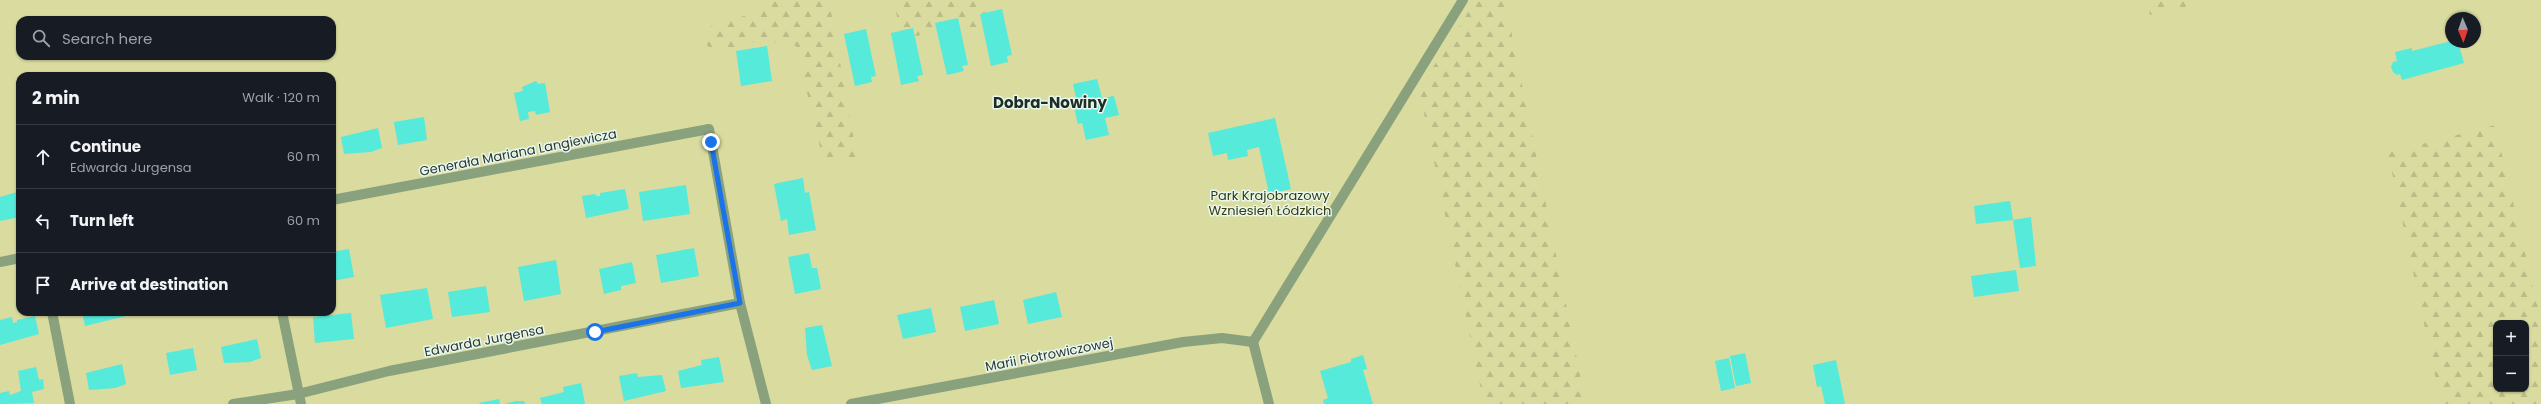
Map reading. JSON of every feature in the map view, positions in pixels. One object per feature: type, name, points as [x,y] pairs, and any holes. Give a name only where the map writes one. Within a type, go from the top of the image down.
[{"type":"street","points":[[1269,404],[1253,342],[1462,0]]},
{"type":"street","name":"Generała Mariana Langiewicza","points":[[336,199],[709,129],[740,303]]},
{"type":"street","points":[[0,262],[16,259]]},
{"type":"street","points":[[740,303],[766,404]]},
{"type":"street","name":"Edwarda Jurgensa","points":[[233,404],[298,394],[389,371],[740,303]]},
{"type":"street","points":[[53,316],[70,404]]},
{"type":"street","points":[[283,316],[300,404]]},
{"type":"street","name":"Marii Piotrowiczowej","points":[[852,404],[1183,342],[1222,338],[1253,342]]},
{"type":"green space","name":"Park Krajobrazowy Wzniesień Łódzkich","points":[[0,0],[2541,0],[2541,404],[0,404]]},
{"type":"green space","points":[[756,0],[829,0],[857,158],[824,164],[796,46],[762,40],[714,52],[704,42],[712,25],[758,12]]},
{"type":"green space","points":[[894,0],[990,0],[995,25],[901,38]]},
{"type":"green space","points":[[1476,0],[1505,0],[1586,404],[1484,404],[1419,89]]},
{"type":"green space","points":[[2146,0],[2202,0],[2201,3],[2150,15]]},
{"type":"green space","points":[[2495,125],[2541,321],[2541,404],[2441,404],[2388,153]]},
{"type":"building","points":[[1002,9],[1012,55],[1007,56],[1008,62],[991,66],[980,14]]},
{"type":"building","points":[[958,18],[968,65],[962,66],[964,71],[947,75],[935,23]]},
{"type":"building","points":[[913,28],[923,75],[917,76],[919,81],[901,85],[891,33]]},
{"type":"building","points":[[866,29],[876,76],[871,77],[872,82],[855,86],[844,34]]},
{"type":"building","points":[[2445,43],[2445,48],[2460,48],[2464,63],[2402,80],[2400,74],[2397,75],[2393,72],[2391,67],[2393,62],[2397,61],[2395,52],[2412,48],[2412,51]]},
{"type":"building","points":[[767,46],[772,81],[741,86],[736,51]]},
{"type":"building","points":[[1097,79],[1102,98],[1114,96],[1119,115],[1105,118],[1109,135],[1086,140],[1082,123],[1078,124],[1073,103],[1077,102],[1073,84]]},
{"type":"building","points":[[536,81],[538,84],[545,83],[550,112],[536,115],[535,111],[528,112],[529,119],[520,121],[514,93],[523,91],[522,87]]},
{"type":"building","points":[[424,117],[427,140],[398,145],[394,122]]},
{"type":"building","points":[[1275,118],[1291,189],[1269,194],[1259,147],[1247,150],[1248,156],[1228,160],[1227,153],[1213,156],[1208,133]]},
{"type":"building","points":[[378,128],[382,148],[371,152],[344,154],[341,137]]},
{"type":"building","points":[[803,178],[805,193],[809,192],[816,230],[789,235],[787,219],[781,221],[774,184]]},
{"type":"building","points":[[686,185],[690,214],[643,221],[639,192]]},
{"type":"building","points":[[625,189],[629,209],[586,218],[582,196],[595,194],[596,196],[600,196],[600,193]]},
{"type":"building","points":[[16,192],[16,218],[0,221],[0,197]]},
{"type":"building","points":[[2010,201],[2013,220],[1976,224],[1974,206]]},
{"type":"building","points":[[2031,217],[2036,266],[2020,268],[2013,220]]},
{"type":"building","points":[[694,248],[699,276],[661,283],[656,255]]},
{"type":"building","points":[[349,249],[354,277],[336,280],[336,251]]},
{"type":"building","points":[[809,253],[812,268],[817,268],[821,289],[795,294],[788,257]]},
{"type":"building","points":[[556,260],[561,294],[524,301],[518,267]]},
{"type":"building","points":[[632,262],[636,283],[621,286],[621,290],[604,294],[599,269]]},
{"type":"building","points":[[2016,270],[2019,291],[1974,297],[1971,276]]},
{"type":"building","points":[[486,286],[490,312],[452,317],[448,292]]},
{"type":"building","points":[[427,288],[433,319],[386,328],[380,295]]},
{"type":"building","points":[[1056,292],[1062,317],[1028,324],[1023,300]]},
{"type":"building","points":[[994,300],[999,324],[965,331],[960,307]]},
{"type":"building","points":[[931,308],[936,332],[903,339],[897,315]]},
{"type":"building","points":[[351,313],[354,339],[315,343],[313,317],[336,316],[336,315]]},
{"type":"building","points":[[35,316],[39,334],[0,345],[0,320],[12,317],[13,323],[17,322],[17,320]]},
{"type":"building","points":[[83,316],[126,316],[85,326]]},
{"type":"building","points":[[822,325],[832,366],[812,370],[807,355],[805,328]]},
{"type":"building","points":[[257,339],[261,358],[250,362],[224,363],[221,347]]},
{"type":"building","points":[[193,348],[197,370],[170,375],[166,353]]},
{"type":"building","points":[[1745,353],[1751,383],[1736,386],[1730,356]]},
{"type":"building","points":[[1363,355],[1367,369],[1363,370],[1373,404],[1324,404],[1323,400],[1328,398],[1320,371],[1351,362],[1351,359]]},
{"type":"building","points":[[719,357],[724,382],[681,388],[678,371],[702,365],[701,360]]},
{"type":"building","points":[[1729,358],[1735,388],[1721,391],[1715,361]]},
{"type":"building","points":[[1836,360],[1845,404],[1825,404],[1821,386],[1817,387],[1813,365]]},
{"type":"building","points":[[122,364],[126,384],[115,388],[89,390],[86,373]]},
{"type":"building","points":[[36,367],[39,380],[43,379],[44,389],[32,392],[34,403],[0,404],[0,393],[9,391],[10,395],[21,391],[18,371]]},
{"type":"building","points":[[637,373],[638,377],[662,375],[666,391],[624,401],[619,376]]},
{"type":"building","points":[[581,383],[585,404],[542,404],[540,398],[564,392],[563,387]]},
{"type":"building","points":[[499,399],[500,404],[479,403]]},
{"type":"building","points":[[524,401],[525,404],[504,404]]},
{"type":"district","name":"Dobra-Nowiny","points":[[1050,103]]},
{"type":"route","points":[[595,332],[740,303],[711,142]]}]
